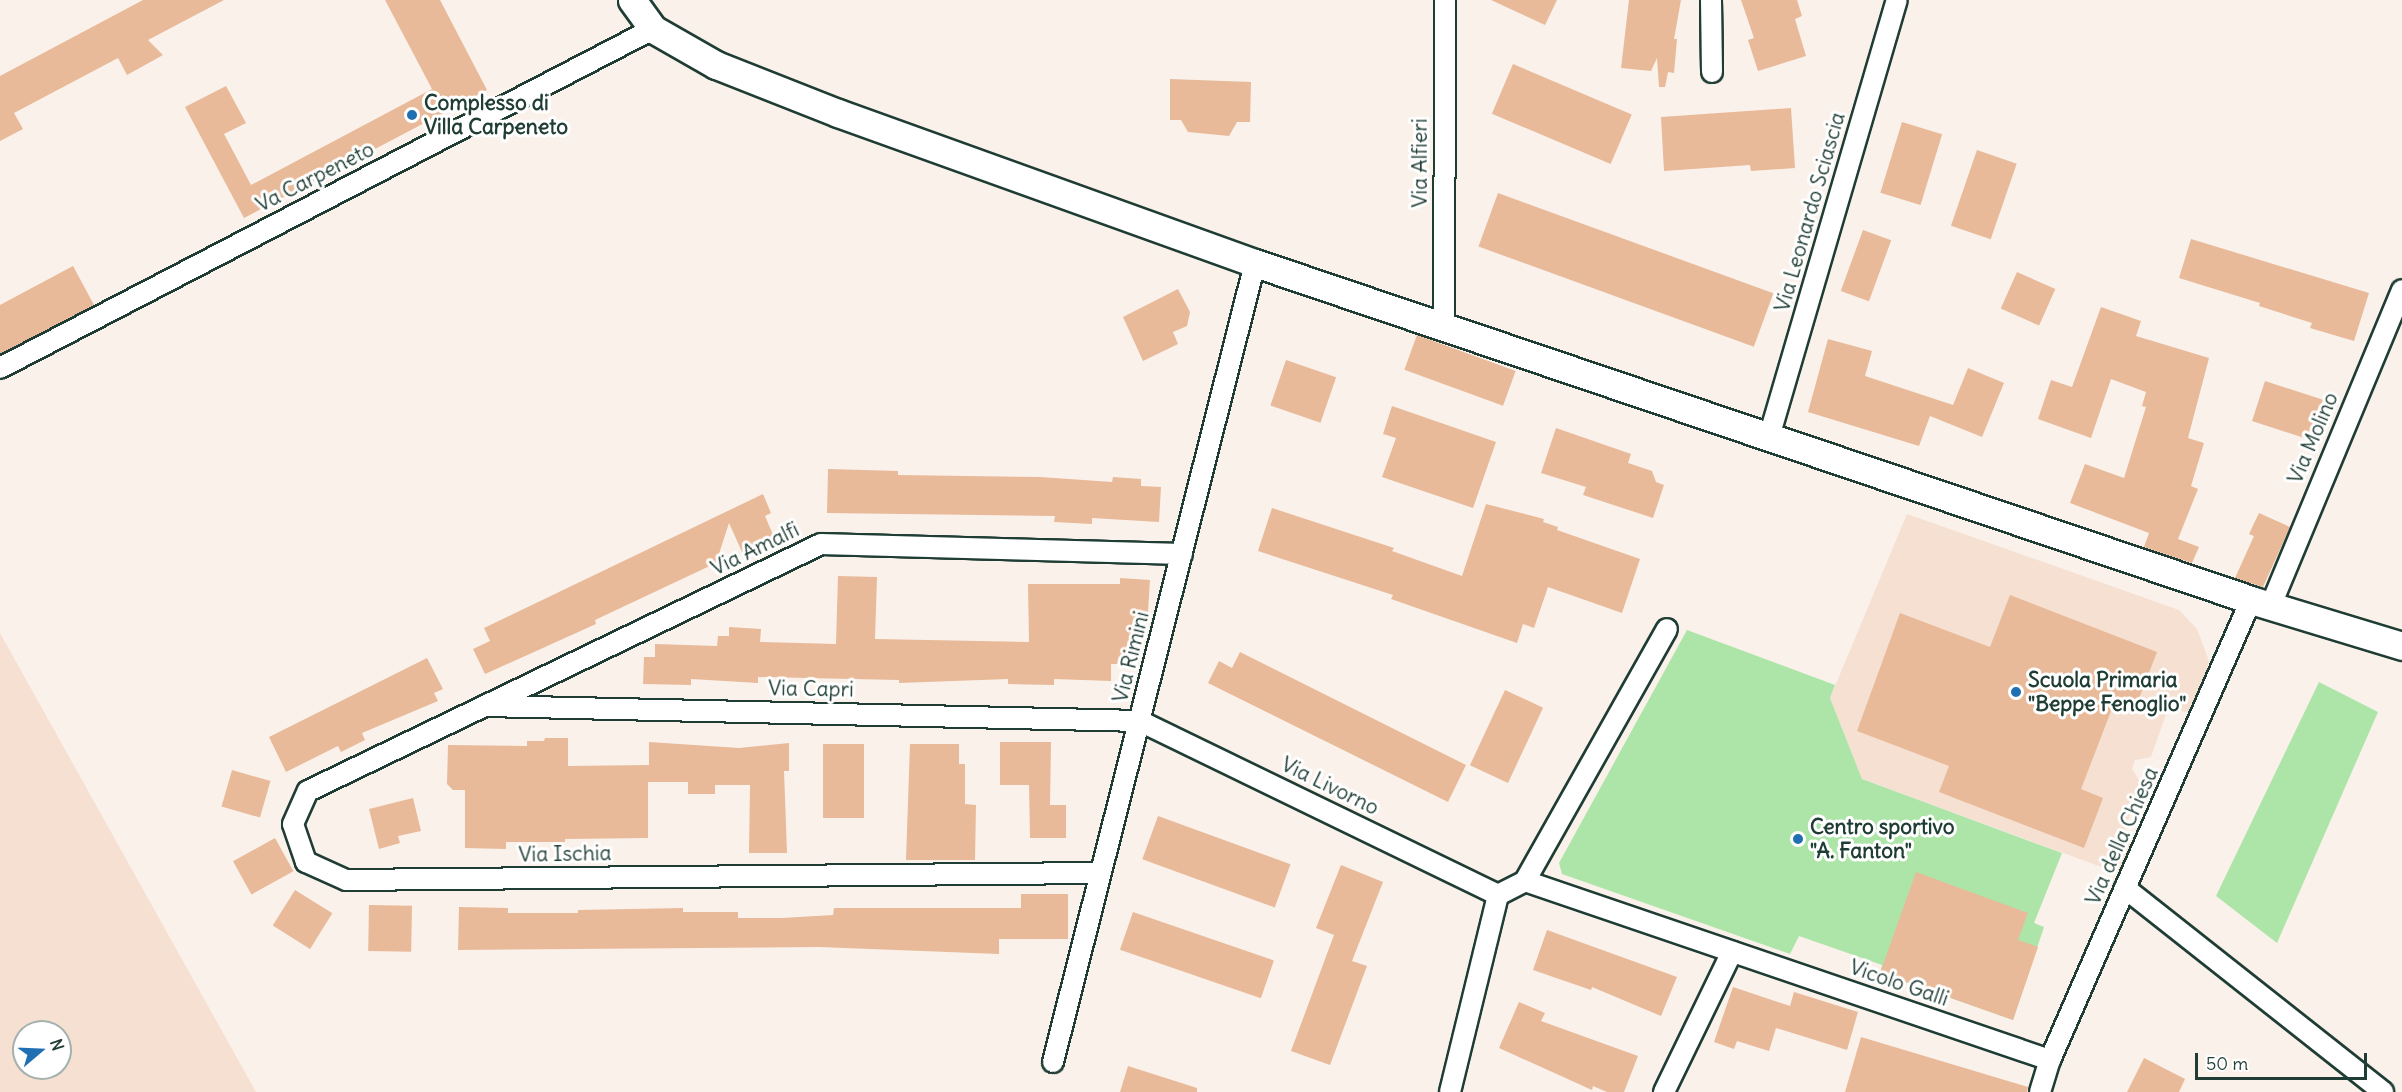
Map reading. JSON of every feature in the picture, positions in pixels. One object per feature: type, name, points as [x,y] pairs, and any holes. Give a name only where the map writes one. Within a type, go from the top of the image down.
[{"type":"street","points":[[632,0],[653,29],[716,65],[838,113],[1256,263],[2261,602],[2402,646]]},
{"type":"street","name":"Via Alfieri","points":[[1444,325],[1445,0]]},
{"type":"street","points":[[1711,0],[1712,72]]},
{"type":"street","name":"Via Leonardo Sciascia","points":[[1769,437],[1897,0]]},
{"type":"street","name":"Va Carpeneto","points":[[0,368],[653,29]]},
{"type":"street","name":"Via Rimini","points":[[1053,1062],[1098,873],[1140,721],[1256,263]]},
{"type":"street","name":"Via Molino","points":[[2261,602],[2402,290]]},
{"type":"street","name":"Via Amalfi","points":[[482,706],[820,544],[1182,554]]},
{"type":"street","name":"Via della Chiesa","points":[[2040,1092],[2050,1060],[2125,888],[2261,602]]},
{"type":"street","points":[[1450,1092],[1498,895],[1525,881],[1667,629]]},
{"type":"street","name":"Via Capri","points":[[482,706],[1140,721]]},
{"type":"street","name":"Via Ischia","points":[[482,706],[309,791],[293,824],[306,862],[346,880],[1098,873]]},
{"type":"street","name":"Via Livorno","points":[[1140,721],[1498,895]]},
{"type":"street","name":"Vicolo Galli","points":[[1525,881],[2050,1060]]},
{"type":"street","points":[[2125,888],[2383,1092]]},
{"type":"street","points":[[1664,1092],[1732,951]]},
{"type":"shaded area","name":"Scuola Primaria \"Beppe Fenoglio\"","points":[[1907,514],[2179,610],[2197,629],[2209,661],[2204,680],[2190,710],[2184,712],[2169,706],[2151,757],[2135,760],[2132,769],[2141,783],[2124,832],[2131,844],[2118,873],[1862,779],[1830,698]]},
{"type":"shaded area","points":[[0,633],[256,1092],[0,1092]]},
{"type":"green space","name":"Centro sportivo \"A. Fanton\"","points":[[1687,630],[1835,685],[1830,698],[1862,779],[2062,853],[2034,923],[2044,927],[2013,1020],[1880,973],[1882,965],[1799,936],[1790,954],[1562,874],[1559,863]]},
{"type":"green space","points":[[2319,682],[2378,712],[2277,943],[2216,896]]},
{"type":"building","points":[[143,0],[224,0],[148,40],[163,55],[127,75],[118,58],[14,113],[23,129],[0,141],[0,76]]},
{"type":"building","name":"Complesso di Villa Carpeneto","points":[[385,0],[440,0],[487,90],[244,218],[185,107],[226,86],[246,123],[224,134],[251,185],[432,89]]},
{"type":"building","points":[[1491,0],[1557,0],[1545,25]]},
{"type":"building","points":[[1629,0],[1681,0],[1674,39],[1677,39],[1674,73],[1668,72],[1665,87],[1659,87],[1657,58],[1651,71],[1621,68]]},
{"type":"building","points":[[1741,0],[1797,0],[1802,16],[1795,19],[1806,56],[1758,71],[1748,40],[1754,38]]},
{"type":"building","points":[[1513,64],[1632,114],[1611,164],[1492,114]]},
{"type":"building","points":[[1170,79],[1251,82],[1250,122],[1237,122],[1229,136],[1188,132],[1181,120],[1170,120]]},
{"type":"building","points":[[1791,108],[1795,168],[1751,171],[1750,165],[1664,171],[1661,117]]},
{"type":"building","points":[[1902,122],[1942,134],[1921,205],[1880,193]]},
{"type":"building","points":[[1977,150],[2017,164],[1991,239],[1951,226]]},
{"type":"building","points":[[1498,193],[1773,293],[1754,347],[1479,247]]},
{"type":"building","points":[[1863,230],[1891,240],[1869,301],[1841,291]]},
{"type":"building","points":[[2191,239],[2369,293],[2354,341],[2310,328],[2312,323],[2259,306],[2260,303],[2179,278]]},
{"type":"building","points":[[73,266],[94,305],[0,354],[0,305]]},
{"type":"building","points":[[2017,272],[2055,289],[2039,326],[2001,309]]},
{"type":"building","points":[[1178,289],[1190,312],[1187,326],[1173,332],[1178,344],[1143,361],[1123,317]]},
{"type":"building","points":[[2101,307],[2141,321],[2136,336],[2209,358],[2188,438],[2204,443],[2191,486],[2198,489],[2178,539],[2199,547],[2192,563],[2144,547],[2149,533],[2070,503],[2085,464],[2124,478],[2146,407],[2142,406],[2146,392],[2111,379],[2091,438],[2038,419],[2051,380],[2072,387]]},
{"type":"building","points":[[1417,335],[1516,371],[1503,406],[1404,370]]},
{"type":"building","points":[[1828,339],[1872,351],[1865,376],[1953,405],[1968,368],[2004,383],[1982,437],[1930,416],[1919,446],[1808,412]]},
{"type":"building","points":[[1286,360],[1336,377],[1320,423],[1270,405]]},
{"type":"building","points":[[2265,381],[2323,400],[2310,440],[2252,421]]},
{"type":"building","points":[[1392,406],[1496,442],[1473,508],[1382,477],[1396,438],[1383,434]]},
{"type":"building","points":[[1556,428],[1631,454],[1628,463],[1652,471],[1656,482],[1664,485],[1653,518],[1583,495],[1586,487],[1541,473]]},
{"type":"building","points":[[828,469],[898,471],[898,475],[1040,477],[1112,482],[1113,477],[1141,479],[1141,486],[1161,487],[1159,522],[1092,518],[1092,524],[1054,522],[1055,516],[827,513]]},
{"type":"building","points":[[763,494],[771,513],[765,516],[774,537],[742,552],[729,523],[716,563],[595,620],[596,624],[485,674],[473,649],[490,641],[484,628]]},
{"type":"building","points":[[1486,504],[1544,519],[1543,522],[1558,527],[1557,530],[1640,559],[1622,613],[1548,587],[1534,628],[1523,624],[1517,643],[1391,599],[1393,595],[1258,551],[1272,508],[1394,548],[1392,551],[1462,576]]},
{"type":"building","points":[[2259,513],[2290,527],[2263,587],[2235,578],[2254,536],[2249,534]]},
{"type":"building","points":[[838,576],[877,577],[875,639],[1029,642],[1028,584],[1120,584],[1120,578],[1150,580],[1147,627],[1136,626],[1136,664],[1111,664],[1111,681],[1054,679],[1054,685],[1008,684],[1008,679],[899,683],[899,680],[758,677],[758,683],[691,679],[691,685],[643,684],[644,657],[655,657],[655,644],[717,646],[718,636],[729,636],[729,627],[761,629],[760,642],[836,644]]},
{"type":"building","points":[[2010,595],[2157,652],[2133,714],[2113,706],[2081,789],[2103,798],[2084,848],[1939,792],[1949,766],[1857,731],[1900,613],[1990,647]]},
{"type":"building","points":[[1240,652],[1466,765],[1448,802],[1208,683],[1219,661],[1232,668]]},
{"type":"building","points":[[427,658],[443,689],[434,693],[438,701],[362,733],[365,740],[341,752],[338,746],[286,772],[269,737]]},
{"type":"building","points":[[1505,690],[1543,708],[1508,783],[1470,765]]},
{"type":"building","points":[[545,738],[568,738],[568,766],[649,765],[649,742],[739,748],[789,743],[789,771],[784,771],[787,853],[749,853],[750,785],[715,785],[715,794],[688,794],[688,782],[648,782],[648,838],[506,842],[506,849],[465,848],[465,790],[453,790],[447,784],[448,745],[527,746],[527,741],[544,741]]},
{"type":"building","points":[[1000,742],[1051,742],[1050,805],[1066,805],[1066,838],[1030,838],[1029,785],[1000,785]]},
{"type":"building","points":[[823,744],[864,744],[864,818],[823,818]]},
{"type":"building","points":[[910,744],[959,744],[959,764],[965,764],[965,804],[976,805],[975,860],[906,860]]},
{"type":"building","points":[[232,770],[270,781],[260,818],[222,807]]},
{"type":"building","points":[[413,798],[421,831],[398,836],[400,843],[379,849],[369,809]]},
{"type":"building","points":[[1158,816],[1290,864],[1275,907],[1142,859]]},
{"type":"building","points":[[275,838],[293,871],[251,895],[233,861]]},
{"type":"building","points":[[1341,865],[1383,882],[1352,961],[1367,966],[1330,1065],[1291,1051],[1334,935],[1316,928]]},
{"type":"building","points":[[1916,872],[2028,913],[2018,940],[2038,947],[2013,1020],[1880,973]]},
{"type":"building","points":[[295,890],[332,913],[310,949],[273,926]]},
{"type":"building","points":[[1021,894],[1068,894],[1068,939],[999,939],[999,954],[819,947],[458,950],[459,907],[508,908],[508,913],[578,913],[578,910],[683,908],[683,912],[738,912],[738,918],[782,918],[833,915],[834,908],[1021,908]]},
{"type":"building","points":[[369,905],[412,906],[411,952],[368,951]]},
{"type":"building","points":[[1133,912],[1274,961],[1261,998],[1120,950]]},
{"type":"building","points":[[1547,930],[1677,977],[1661,1016],[1592,987],[1591,990],[1533,970]]},
{"type":"building","points":[[1733,987],[1790,1006],[1794,992],[1858,1012],[1847,1050],[1776,1028],[1769,1051],[1737,1041],[1734,1049],[1714,1042]]},
{"type":"building","points":[[1519,1002],[1545,1013],[1541,1021],[1638,1056],[1624,1092],[1607,1092],[1593,1086],[1592,1090],[1499,1048]]},
{"type":"building","points":[[1861,1037],[2028,1087],[2027,1092],[1845,1092]]},
{"type":"building","points":[[2144,1058],[2185,1079],[2179,1092],[2127,1092]]},
{"type":"building","points":[[1128,1066],[1197,1088],[1197,1092],[1120,1092]]},
{"type":"place","name":"Complesso di Villa Carpeneto","points":[[412,115]]},
{"type":"place","name":"Scuola Primaria \"Beppe Fenoglio\"","points":[[2016,692]]},
{"type":"place","name":"Centro sportivo \"A. Fanton\"","points":[[1798,839]]}]
